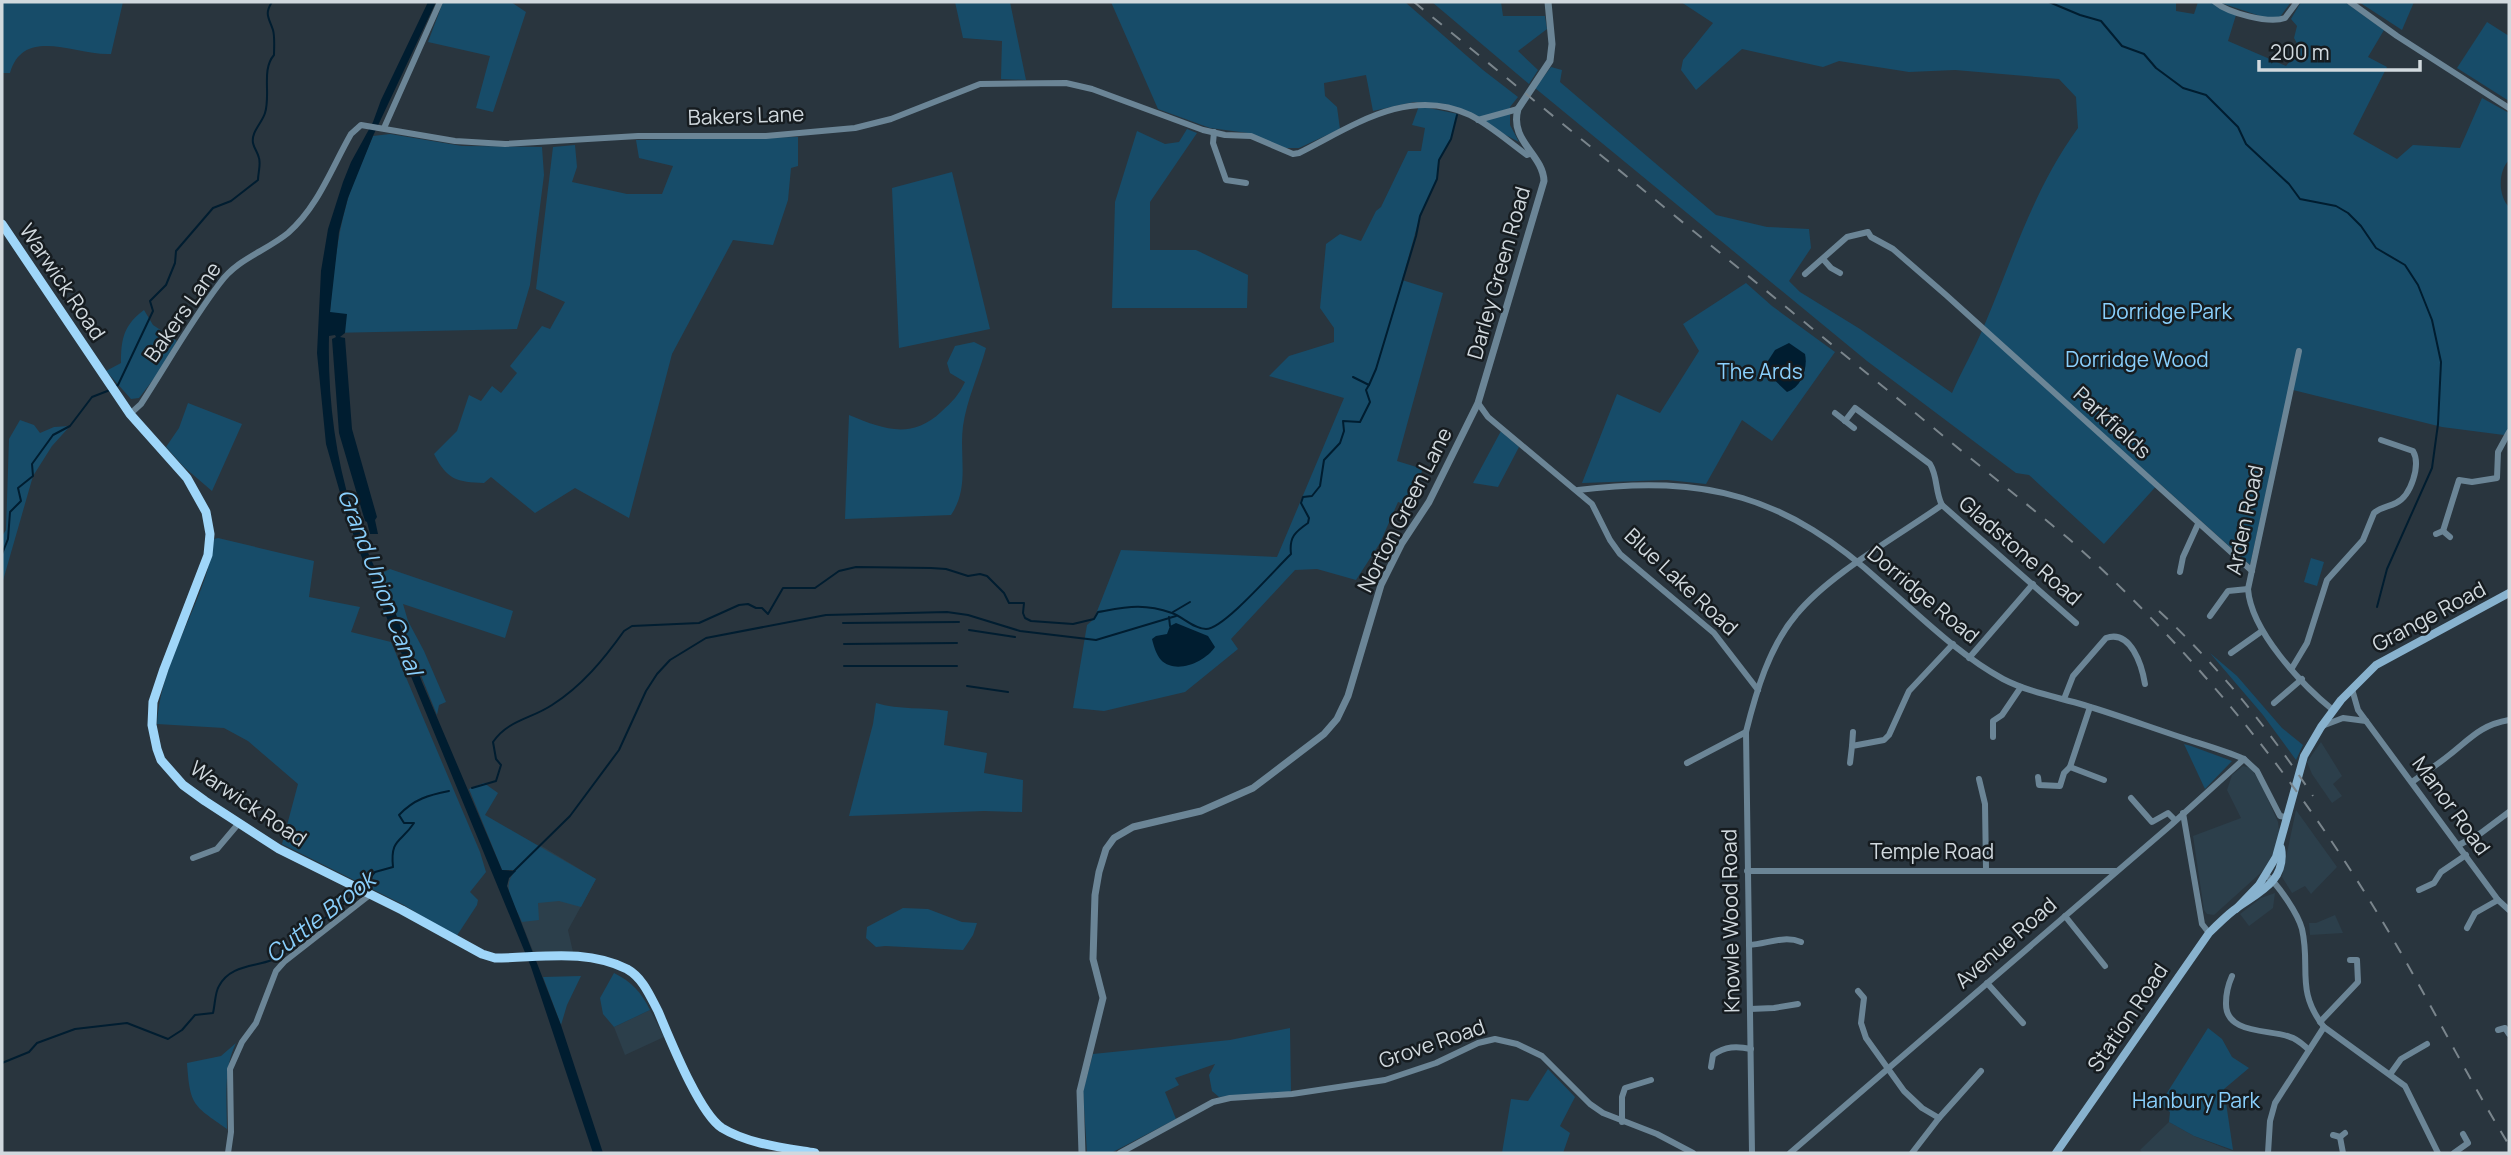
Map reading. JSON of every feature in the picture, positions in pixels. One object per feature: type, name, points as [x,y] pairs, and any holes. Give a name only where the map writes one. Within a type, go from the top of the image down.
[{"type":"main road","name":"Warwick Road","points":[[2,224],[130,414],[187,478],[206,512],[210,534],[203,570],[155,694],[152,725],[156,749],[161,760],[183,785],[299,860],[371,894],[482,954],[495,958],[592,957],[620,966],[634,974],[651,997],[694,1087],[714,1120],[734,1134],[779,1147],[815,1153]]},
{"type":"main road","name":"Grange Road","points":[[2286,817],[2304,755],[2320,727],[2352,689],[2376,665],[2509,593]]},
{"type":"main road","points":[[2270,878],[2283,859],[2281,848],[2286,817]]},
{"type":"main road","name":"Station Road","points":[[2056,1153],[2209,933],[2236,909],[2259,894],[2270,878]]},
{"type":"street","points":[[381,129],[440,2]]},
{"type":"street","points":[[1478,120],[1518,109],[1550,61],[1552,44],[1548,2]]},
{"type":"street","points":[[2215,2],[2229,10],[2274,20],[2286,18],[2297,2]]},
{"type":"street","points":[[2350,2],[2418,50],[2509,108]]},
{"type":"street","name":"Bakers Lane","points":[[130,414],[141,404],[220,282],[238,264],[266,249],[306,215],[351,134],[366,124],[387,131],[455,142],[505,144],[638,136],[766,135],[855,128],[891,119],[980,84],[1066,83],[1092,89],[1214,132],[1251,136],[1293,154],[1372,116],[1432,103],[1455,109],[1478,120],[1527,155],[1530,154]]},
{"type":"street","name":"Darley Green Road","points":[[1478,403],[1544,181],[1541,165],[1530,154],[1518,130],[1518,109]]},
{"type":"street","points":[[1214,132],[1213,143],[1226,180],[1246,183]]},
{"type":"street","name":"Parkfields","points":[[1823,259],[1847,237],[1858,233],[1868,232],[1871,237],[1891,248],[2252,571]]},
{"type":"street","points":[[1805,274],[1823,259],[1840,273]]},
{"type":"street","name":"Arden Road","points":[[2300,351],[2248,589],[2252,611],[2277,653],[2333,710]]},
{"type":"street","name":"Norton Green Lane","points":[[1082,1153],[1080,1091],[1103,998],[1093,959],[1095,895],[1104,852],[1114,838],[1133,827],[1201,811],[1253,788],[1307,749],[1337,719],[1348,696],[1381,585],[1402,543],[1429,502],[1478,403]]},
{"type":"street","name":"Blue Lake Road","points":[[1478,403],[1488,417],[1592,504],[1620,554],[1714,633],[1758,690]]},
{"type":"street","points":[[1845,421],[1856,408],[1930,464],[1935,472],[1938,499],[1942,505]]},
{"type":"street","points":[[1835,413],[1854,428]]},
{"type":"street","points":[[1472,416],[1488,417]]},
{"type":"street","points":[[2498,486],[2498,452],[2509,432]]},
{"type":"street","points":[[2292,668],[2307,643],[2327,580],[2363,540],[2374,513],[2399,502],[2415,473],[2417,459],[2413,451],[2381,440]]},
{"type":"street","points":[[2392,453],[2395,444]]},
{"type":"street","points":[[2444,531],[2459,480],[2472,482],[2497,478]]},
{"type":"street","name":"Dorridge Road","points":[[1577,490],[1674,484],[1722,492],[1759,502],[1790,516],[1826,538],[1969,658],[2021,687],[2090,707],[2244,759]]},
{"type":"street","name":"Knowle Wood Road","points":[[1752,1153],[1746,732],[1758,690],[1769,660],[1798,612],[1837,578],[1942,505]]},
{"type":"street","name":"Gladstone Road","points":[[1942,505],[2076,623]]},
{"type":"street","points":[[2180,572],[2183,557],[2198,524]]},
{"type":"street","points":[[2436,534],[2444,531]]},
{"type":"street","points":[[2444,531],[2449,537]]},
{"type":"street","points":[[1969,658],[2033,584]]},
{"type":"street","points":[[2210,611],[2228,591],[2248,589]]},
{"type":"street","points":[[2231,654],[2262,631]]},
{"type":"street","points":[[2064,699],[2073,676],[2106,638],[2112,636],[2121,637],[2127,642],[2139,662],[2145,684]]},
{"type":"street","points":[[1852,746],[1884,740],[1889,735],[1909,691],[1953,644]]},
{"type":"street","points":[[2274,703],[2301,679]]},
{"type":"street","points":[[1983,729],[1993,733],[1993,722],[2002,715],[2021,687]]},
{"type":"street","name":"Manor Road","points":[[2352,689],[2356,705],[2366,721],[2498,900],[2509,910]]},
{"type":"street","points":[[2060,786],[2064,773],[2070,766],[2090,707]]},
{"type":"street","points":[[2320,727],[2343,718],[2355,717],[2366,721]]},
{"type":"street","points":[[2412,782],[2450,755],[2473,734],[2497,722],[2509,720]]},
{"type":"street","points":[[1690,751],[1690,761],[1746,732]]},
{"type":"street","points":[[1850,763],[1853,732]]},
{"type":"street","points":[[2244,759],[2257,771],[2280,816],[2286,817]]},
{"type":"street","name":"Avenue Road","points":[[1790,1153],[2244,759]]},
{"type":"street","points":[[2070,766],[2088,779],[2104,779]]},
{"type":"street","points":[[1979,779],[1985,804],[1986,869]]},
{"type":"street","points":[[2039,785],[2070,786]]},
{"type":"street","points":[[2131,798],[2152,822],[2169,813],[2175,820]]},
{"type":"street","points":[[2459,845],[2481,833],[2509,812]]},
{"type":"street","points":[[2183,813],[2202,924],[2209,933]]},
{"type":"street","points":[[193,858],[217,849],[239,823]]},
{"type":"street","points":[[2419,890],[2434,883],[2441,872],[2466,855]]},
{"type":"street","name":"Temple Road","points":[[1747,871],[2118,871]]},
{"type":"street","points":[[2270,878],[2301,926],[2306,994],[2322,1024],[2408,1089],[2438,1153]]},
{"type":"street","points":[[228,1153],[231,1132],[230,1069],[233,1058],[256,1023],[276,971],[293,954],[371,894]]},
{"type":"street","points":[[2467,923],[2478,911],[2498,900]]},
{"type":"street","points":[[2065,916],[2105,966]]},
{"type":"street","points":[[1749,946],[1782,939],[1801,942]]},
{"type":"street","points":[[2094,964],[2100,958]]},
{"type":"street","points":[[2268,1153],[2270,1121],[2275,1103],[2309,1050],[2322,1024],[2358,982],[2357,960],[2350,960]]},
{"type":"street","points":[[2232,976],[2226,1008],[2231,1019],[2247,1028],[2289,1036],[2309,1050]]},
{"type":"street","points":[[1987,983],[2013,1018],[2023,1023]]},
{"type":"street","points":[[1858,991],[1868,998],[1862,1010],[1862,1029],[1904,1091],[1922,1108],[1939,1118]]},
{"type":"street","points":[[1750,1009],[1798,1004]]},
{"type":"street","points":[[2503,1018],[2504,1031]]},
{"type":"street","name":"Grove Road","points":[[1120,1153],[1213,1102],[1385,1080],[1436,1063],[1478,1043],[1495,1039],[1517,1044],[1542,1056],[1590,1104],[1622,1122],[1657,1134],[1693,1153]]},
{"type":"street","points":[[2390,1073],[2401,1059],[2427,1044]]},
{"type":"street","points":[[1710,1067],[1713,1055],[1719,1050],[1736,1046],[1751,1049]]},
{"type":"street","points":[[1912,1153],[1981,1070]]},
{"type":"street","points":[[1622,1122],[1622,1097],[1625,1088],[1651,1080]]},
{"type":"street","points":[[2454,1153],[2468,1143],[2463,1133]]},
{"type":"street","points":[[2339,1135],[2343,1153]]},
{"type":"shaded area","points":[[2321,742],[2342,776],[2333,784],[2342,796],[2332,803],[2307,762]]},
{"type":"shaded area","points":[[2243,766],[2251,768],[2260,782],[2278,822],[2280,840],[2265,869],[2214,915],[2207,914],[2204,910],[2193,836],[2241,818],[2227,790],[2232,775]]},
{"type":"shaded area","points":[[2296,810],[2337,867],[2311,894],[2305,886],[2292,893],[2282,877]]},
{"type":"shaded area","points":[[540,845],[596,879],[568,930],[573,952],[533,951],[507,886],[509,878]]},
{"type":"shaded area","points":[[2275,893],[2273,908],[2249,926],[2240,914],[2261,898]]},
{"type":"shaded area","points":[[2335,915],[2343,933],[2310,935],[2309,923]]},
{"type":"shaded area","points":[[650,1010],[664,1037],[625,1055],[614,1027]]},
{"type":"shaded area","points":[[2169,1122],[2194,1136],[2237,1153],[2143,1153],[2140,1150]]},
{"type":"green space","points":[[2,2],[123,2],[111,54],[39,46],[27,50],[17,58],[10,73],[2,73]]},
{"type":"green space","points":[[443,2],[511,2],[526,12],[493,112],[476,108],[490,56],[428,42]]},
{"type":"green space","points":[[955,2],[1010,2],[1026,80],[1001,79],[1002,41],[963,38]]},
{"type":"green space","points":[[1111,2],[1405,2],[1518,97],[1510,107],[1510,125],[1519,142],[1490,127],[1476,115],[1445,104],[1414,102],[1373,111],[1366,75],[1324,83],[1325,96],[1337,107],[1340,129],[1299,148],[1285,148],[1248,133],[1210,128],[1158,109]]},
{"type":"green space","points":[[1432,2],[1501,2],[1503,16],[1545,16],[1547,29],[1518,51],[1538,70],[1529,84]]},
{"type":"green space","points":[[1681,2],[2176,2],[2176,11],[2194,14],[2198,2],[2212,2],[2236,15],[2228,41],[2286,66],[2300,49],[2294,38],[2297,26],[2291,19],[2301,2],[2345,2],[2384,30],[2368,57],[2387,67],[2353,134],[2397,159],[2413,145],[2460,148],[2482,98],[2509,113],[2509,160],[2501,177],[2501,190],[2509,207],[2509,430],[2504,435],[2442,427],[2289,389],[2250,565],[2159,483],[2104,544],[2029,475],[2016,473],[1867,361],[1535,88],[1551,67],[1562,70],[1560,82],[1716,215],[1767,227],[1809,229],[1811,248],[1789,281],[1800,292],[1860,329],[1952,393],[1980,334],[2025,224],[2049,175],[2078,128],[2076,97],[2059,79],[1955,70],[1909,72],[1839,61],[1823,67],[1742,49],[1696,90],[1681,70],[1683,60],[1713,23]]},
{"type":"green space","points":[[2218,2],[2291,2],[2280,17],[2266,18]]},
{"type":"green space","points":[[2359,2],[2414,2],[2402,30]]},
{"type":"green space","points":[[2487,22],[2509,36],[2509,101],[2457,68]]},
{"type":"green space","points":[[1419,106],[1458,114],[1451,139],[1439,160],[1437,179],[1420,216],[1402,280],[1443,293],[1397,461],[1423,469],[1407,505],[1398,502],[1380,543],[1356,580],[1317,569],[1295,570],[1231,639],[1238,649],[1185,692],[1104,711],[1073,708],[1087,625],[1094,619],[1121,550],[1277,557],[1344,398],[1269,376],[1289,356],[1334,342],[1334,328],[1320,308],[1326,244],[1340,234],[1361,241],[1408,151],[1421,151],[1425,128],[1412,125]]},
{"type":"green space","points":[[1187,129],[1197,133],[1150,202],[1150,250],[1196,250],[1248,275],[1247,308],[1112,308],[1115,202],[1137,131],[1165,144],[1179,142]]},
{"type":"green space","points":[[390,134],[462,146],[542,147],[544,175],[530,285],[517,329],[329,333],[332,284],[349,194],[373,136]]},
{"type":"green space","points":[[798,137],[798,166],[791,168],[788,200],[773,245],[733,240],[672,354],[629,518],[575,488],[535,513],[491,477],[484,483],[467,482],[448,474],[434,454],[457,431],[469,395],[481,401],[492,386],[501,393],[517,373],[510,366],[542,326],[550,329],[565,302],[536,289],[553,147],[575,145],[577,167],[572,182],[627,194],[662,194],[673,166],[639,158],[636,140]]},
{"type":"green space","points":[[952,172],[990,329],[899,348],[892,188]]},
{"type":"green space","name":"The Ards","points":[[1746,283],[1772,306],[1835,352],[1772,441],[1742,420],[1706,484],[1667,480],[1582,483],[1617,394],[1660,413],[1699,351],[1683,324]]},
{"type":"green space","points":[[144,310],[153,325],[177,341],[159,372],[139,398],[131,399],[106,371],[121,363],[125,333],[132,321]]},
{"type":"green space","points":[[974,342],[986,348],[965,416],[962,483],[951,515],[845,519],[849,415],[885,428],[896,429],[908,429],[930,421],[952,402],[965,382],[950,373],[947,363],[955,346]]},
{"type":"green space","points":[[188,403],[242,424],[212,491],[166,447],[179,428]]},
{"type":"green space","points":[[20,420],[34,425],[40,433],[54,427],[70,426],[52,446],[33,476],[2,584],[2,536],[6,530],[9,439]]},
{"type":"green space","points":[[1501,431],[1519,447],[1498,487],[1473,483]]},
{"type":"green space","points":[[214,539],[314,561],[309,597],[360,607],[351,632],[391,642],[486,872],[470,892],[478,900],[477,905],[456,937],[404,905],[282,844],[298,784],[248,741],[224,728],[157,724],[163,687],[206,576]]},
{"type":"green space","points":[[2311,558],[2324,562],[2317,586],[2304,582]]},
{"type":"green space","points":[[390,569],[513,611],[505,638],[403,604],[408,621],[446,702],[439,705],[437,715],[378,575]]},
{"type":"green space","points":[[2210,653],[2237,676],[2282,728],[2303,745],[2296,760],[2263,715]]},
{"type":"green space","points":[[876,703],[948,711],[944,745],[987,753],[984,773],[1023,780],[1022,812],[849,816]]},
{"type":"green space","points":[[2184,744],[2191,746],[2232,761],[2205,789]]},
{"type":"green space","points":[[484,783],[498,793],[485,815],[596,879],[581,907],[559,901],[538,903],[539,920],[522,922],[509,889],[511,877],[516,870],[502,870],[469,789]]},
{"type":"green space","points":[[903,908],[928,909],[962,922],[977,923],[963,950],[876,947],[866,938],[867,927]]},
{"type":"green space","points":[[614,973],[635,988],[650,1010],[614,1027],[603,1014],[600,998]]},
{"type":"green space","points":[[581,976],[567,1005],[561,1025],[543,977]]},
{"type":"green space","points":[[1290,1028],[1291,1092],[1219,1097],[1212,1091],[1209,1075],[1215,1064],[1175,1078],[1179,1085],[1165,1092],[1176,1119],[1111,1153],[1087,1153],[1083,1091],[1093,1054],[1230,1040]]},
{"type":"green space","name":"Hanbury Park","points":[[2208,1028],[2222,1039],[2232,1057],[2249,1068],[2224,1089],[2233,1150],[2194,1136],[2169,1122],[2170,1112],[2160,1104]]},
{"type":"green space","points":[[236,1043],[227,1074],[227,1129],[195,1103],[187,1063],[221,1056]]},
{"type":"green space","points":[[1548,1069],[1575,1097],[1560,1126],[1570,1133],[1563,1153],[1502,1153],[1511,1099],[1528,1101]]},
{"type":"water","name":"Grand Union Canal","points":[[428,2],[436,2],[373,136],[348,198],[339,232],[330,312],[347,314],[345,333],[340,337],[345,338],[352,429],[377,517],[375,520],[378,534],[370,534],[339,433],[332,339],[335,335],[329,336],[329,369],[335,434],[349,498],[371,560],[386,589],[422,682],[502,870],[516,871],[509,878],[507,886],[561,1025],[603,1153],[593,1153],[531,967],[360,553],[326,444],[317,353],[321,271],[328,229],[351,162],[373,122]]},
{"type":"water","points":[[1789,343],[1805,354],[1806,365],[1797,386],[1787,392],[1764,367],[1775,350]]},
{"type":"water","points":[[1176,623],[1208,636],[1215,647],[1190,665],[1167,664],[1158,655],[1152,639],[1167,634],[1170,626]]},
{"type":"waterway","points":[[114,387],[118,385],[153,311],[150,301],[166,285],[175,263],[176,251],[213,208],[231,201],[258,180],[260,161],[253,139],[267,106],[267,75],[274,55],[274,33],[268,13],[272,2]]},
{"type":"waterway","points":[[2049,2],[2101,21],[2122,46],[2144,54],[2156,68],[2183,88],[2206,95],[2238,127],[2246,144],[2289,184],[2300,199],[2336,206],[2348,213],[2376,248],[2405,265],[2418,285],[2432,320],[2441,362],[2438,424],[2432,468],[2387,569],[2377,607]]},
{"type":"waterway","points":[[1353,377],[1369,385],[1376,369],[1420,216],[1437,179],[1439,160],[1451,139],[1457,115]]},
{"type":"waterway","points":[[472,788],[496,781],[501,765],[496,759],[493,742],[499,735],[513,724],[552,705],[583,681],[624,631],[632,626],[699,623],[739,605],[748,604],[762,608],[768,614],[783,588],[815,588],[839,571],[856,567],[946,569],[968,576],[987,576],[1004,593],[1009,603],[1024,603],[1023,613],[1025,618],[1031,621],[1073,624],[1094,619],[1098,612],[1143,607],[1172,613],[1202,628],[1214,626],[1250,597],[1291,554],[1294,535],[1308,523],[1309,518],[1301,503],[1303,497],[1312,496],[1320,486],[1324,460],[1340,443],[1344,431],[1343,421],[1360,422],[1370,402],[1366,390],[1369,385]]},
{"type":"waterway","points":[[2,554],[8,539],[10,512],[21,501],[18,488],[33,476],[32,464],[53,435],[70,426],[92,397],[110,390]]},
{"type":"waterway","points":[[1173,612],[1190,602]]},
{"type":"waterway","points":[[514,871],[570,816],[619,750],[646,691],[657,674],[670,660],[706,638],[826,615],[947,612],[968,615],[1020,631],[1096,640],[1176,616]]},
{"type":"waterway","points":[[1169,617],[1170,626]]},
{"type":"waterway","points":[[843,623],[959,622]]},
{"type":"waterway","points":[[969,630],[1015,637]]},
{"type":"waterway","points":[[844,644],[957,643]]},
{"type":"waterway","points":[[844,666],[957,666]]},
{"type":"waterway","points":[[967,686],[1008,692]]},
{"type":"waterway","name":"Cuttle Brook","points":[[363,886],[375,872],[393,867],[395,846],[414,823],[404,823],[399,815],[422,799],[449,791]]},
{"type":"waterway","name":"Cuttle Brook","points":[[2,1063],[29,1052],[37,1043],[75,1029],[127,1023],[168,1039],[182,1030],[195,1015],[213,1013],[218,989],[229,974],[272,960],[357,893]]},
{"type":"railway","points":[[1414,2],[2069,539],[2154,621],[2233,709],[2305,802],[2388,931],[2509,1145]]},
{"type":"railway","points":[[2159,611],[2242,699],[2313,796]]},
{"type":"park label","name":"Dorridge Park","points":[[2167,312]]},
{"type":"park label","name":"Dorridge Wood","points":[[2137,360]]}]
